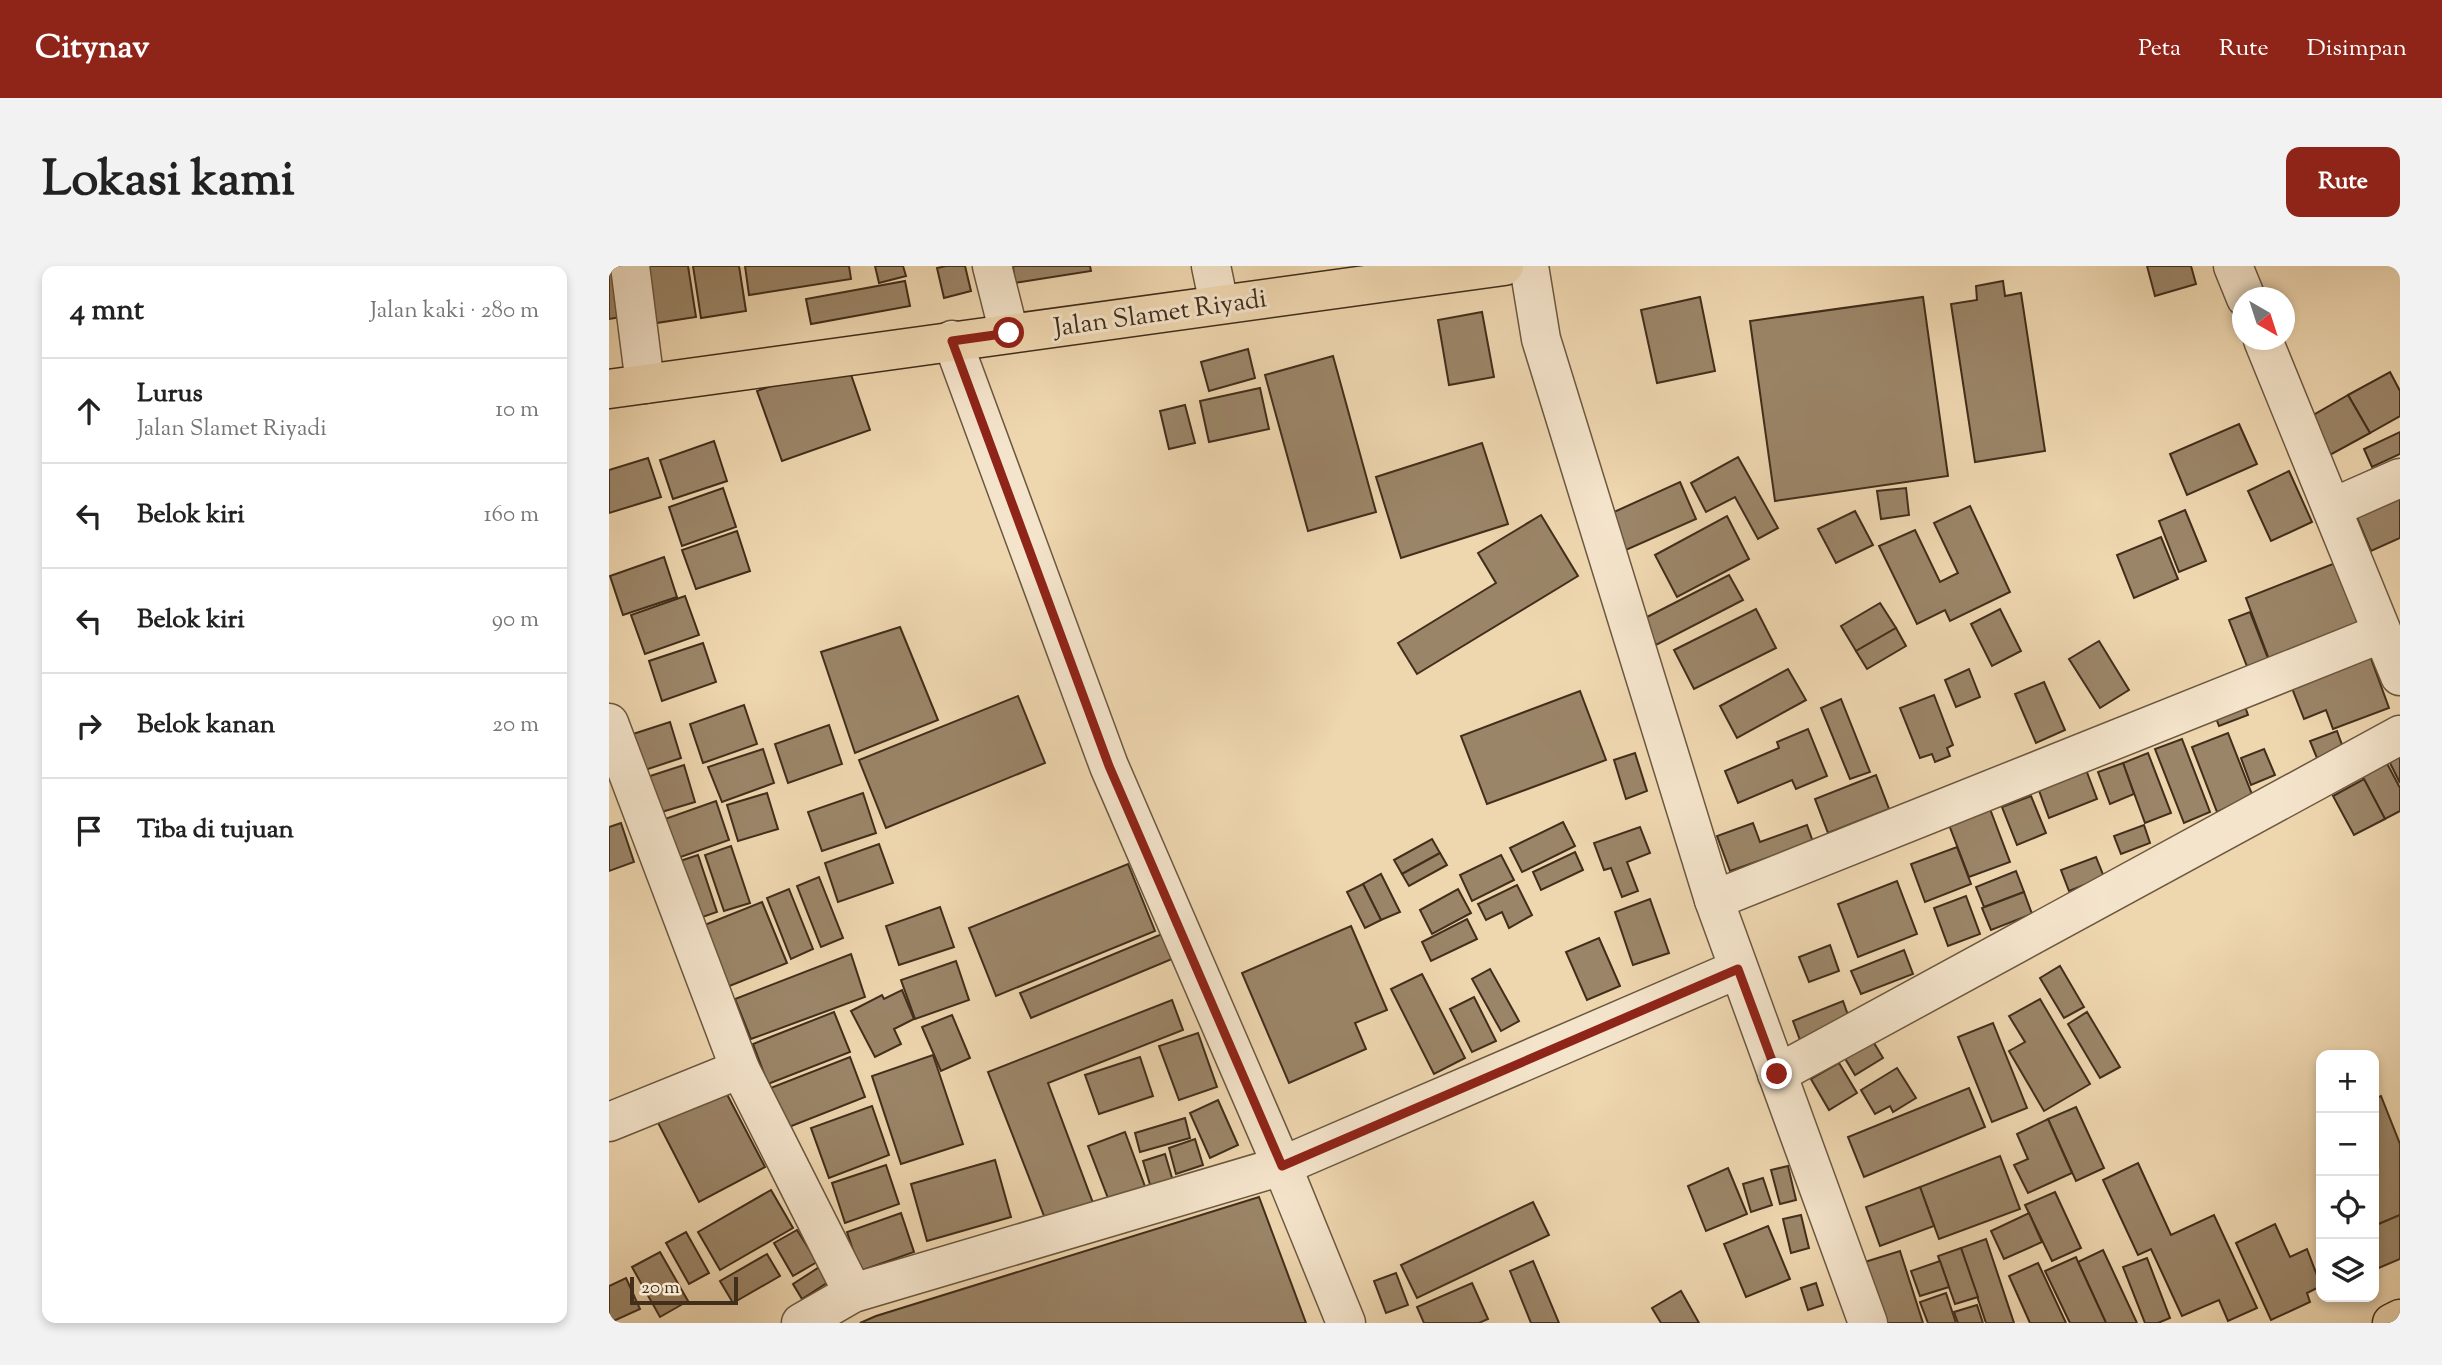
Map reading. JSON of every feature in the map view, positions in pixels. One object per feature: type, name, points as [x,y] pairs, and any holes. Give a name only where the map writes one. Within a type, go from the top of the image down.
[{"type":"main road","name":"Jalan Slamet Riyadi","points":[[627,387],[1504,266]]},
{"type":"main road","points":[[2392,1323],[2400,1319]]},
{"type":"street","points":[[627,387],[630,266]]},
{"type":"street","points":[[992,266],[1009,333]]},
{"type":"street","points":[[1211,266],[1219,304]]},
{"type":"street","points":[[1528,266],[1541,339],[1714,900],[1868,1323]]},
{"type":"street","points":[[2233,266],[2242,287]]},
{"type":"street","points":[[952,341],[1109,766],[1282,1166],[1346,1323]]},
{"type":"street","points":[[2267,350],[2400,676]]},
{"type":"street","points":[[2332,508],[2400,478]]},
{"type":"street","points":[[1714,900],[2382,633]]},
{"type":"street","points":[[609,723],[740,1069],[853,1293]]},
{"type":"street","points":[[1777,1074],[2400,735]]},
{"type":"street","points":[[801,1323],[853,1293],[1282,1166],[1738,969]]},
{"type":"street","points":[[609,1122],[740,1069]]},
{"type":"building","points":[[609,266],[625,266],[633,315],[609,319]]},
{"type":"building","points":[[642,266],[688,266],[696,317],[650,324]]},
{"type":"building","points":[[693,266],[739,266],[746,311],[701,318]]},
{"type":"building","points":[[745,266],[849,266],[851,279],[749,295]]},
{"type":"building","points":[[875,266],[903,266],[906,276],[879,283]]},
{"type":"building","points":[[965,266],[971,291],[944,298],[937,268]]},
{"type":"building","points":[[1013,266],[1090,266],[1091,271],[1015,283]]},
{"type":"building","points":[[2147,266],[2191,266],[2196,284],[2155,296]]},
{"type":"building","points":[[905,281],[910,306],[811,324],[806,299]]},
{"type":"building","points":[[2003,281],[2005,296],[2021,293],[2045,451],[1975,462],[1951,304],[1977,300],[1976,286]]},
{"type":"building","points":[[1700,297],[1715,371],[1657,383],[1641,310]]},
{"type":"building","points":[[1923,297],[1948,476],[1775,501],[1750,321]]},
{"type":"building","points":[[1482,312],[1494,377],[1449,385],[1438,320]]},
{"type":"building","points":[[1248,349],[1255,378],[1209,391],[1201,362]]},
{"type":"building","points":[[1333,356],[1376,512],[1308,531],[1265,375]]},
{"type":"building","points":[[846,360],[870,430],[782,461],[757,391]]},
{"type":"building","points":[[2390,372],[2400,391],[2400,416],[2370,433],[2348,395]]},
{"type":"building","points":[[1260,388],[1269,429],[1209,442],[1200,401]]},
{"type":"building","points":[[2348,395],[2370,433],[2330,455],[2310,417]]},
{"type":"building","points":[[1185,405],[1195,443],[1169,449],[1160,411]]},
{"type":"building","points":[[2239,424],[2257,464],[2187,495],[2170,454]]},
{"type":"building","points":[[2400,432],[2400,454],[2372,467],[2364,449]]},
{"type":"building","points":[[714,441],[727,481],[673,499],[660,460]]},
{"type":"building","points":[[1482,443],[1508,524],[1401,558],[1376,477]]},
{"type":"building","points":[[1738,457],[1778,528],[1758,539],[1735,497],[1706,512],[1691,483]]},
{"type":"building","points":[[648,458],[661,497],[609,513],[609,470]]},
{"type":"building","points":[[2289,471],[2312,522],[2271,541],[2248,491]]},
{"type":"building","points":[[1680,482],[1696,519],[1619,553],[1603,517]]},
{"type":"building","points":[[723,488],[736,527],[682,546],[669,507]]},
{"type":"building","points":[[1906,488],[1909,515],[1881,519],[1877,491]]},
{"type":"building","points":[[2400,494],[2400,538],[2371,551],[2355,513]]},
{"type":"building","points":[[1970,506],[2010,592],[1950,621],[1945,610],[1917,624],[1879,546],[1915,530],[1940,582],[1958,573],[1934,523]]},
{"type":"building","points":[[2185,510],[2206,561],[2179,572],[2159,521]]},
{"type":"building","points":[[1855,511],[1873,545],[1836,563],[1818,529]]},
{"type":"building","points":[[1541,515],[1578,576],[1417,674],[1398,643],[1496,583],[1478,553]]},
{"type":"building","points":[[1727,516],[1749,559],[1677,597],[1655,555]]},
{"type":"building","points":[[737,531],[750,571],[696,589],[682,550]]},
{"type":"building","points":[[2161,537],[2178,579],[2134,598],[2117,555]]},
{"type":"building","points":[[664,557],[677,597],[623,615],[610,576]]},
{"type":"building","points":[[2343,560],[2371,633],[2273,670],[2246,598]]},
{"type":"building","points":[[1729,575],[1743,600],[1656,645],[1643,619]]},
{"type":"building","points":[[685,596],[699,635],[645,654],[631,615]]},
{"type":"building","points":[[1880,603],[1896,628],[1856,651],[1841,626]]},
{"type":"building","points":[[1756,609],[1776,648],[1694,689],[1674,650]]},
{"type":"building","points":[[2000,609],[2021,651],[1992,666],[1971,624]]},
{"type":"building","points":[[2250,612],[2269,661],[2248,669],[2229,620]]},
{"type":"building","points":[[900,627],[938,720],[855,753],[821,652]]},
{"type":"building","points":[[1896,628],[1906,646],[1867,669],[1856,651]]},
{"type":"building","points":[[2099,641],[2129,690],[2100,708],[2069,659]]},
{"type":"building","points":[[703,643],[716,682],[662,701],[649,661]]},
{"type":"building","points":[[2369,653],[2389,708],[2333,729],[2326,710],[2304,719],[2290,683]]},
{"type":"building","points":[[1788,669],[1806,700],[1737,738],[1720,706]]},
{"type":"building","points":[[1969,669],[1980,697],[1956,707],[1945,680]]},
{"type":"building","points":[[2044,682],[2065,730],[2036,743],[2015,694]]},
{"type":"building","points":[[1580,691],[1606,760],[1487,804],[1461,736]]},
{"type":"building","points":[[1934,695],[1953,745],[1947,748],[1950,756],[1935,762],[1932,754],[1920,758],[1900,708]]},
{"type":"building","points":[[1018,696],[1045,763],[886,828],[859,760]]},
{"type":"building","points":[[2242,698],[2248,715],[2219,726],[2213,710]]},
{"type":"building","points":[[1841,699],[1870,772],[1850,779],[1821,708]]},
{"type":"building","points":[[744,705],[757,744],[703,763],[690,724]]},
{"type":"building","points":[[670,722],[681,758],[642,771],[630,735]]},
{"type":"building","points":[[829,725],[842,764],[788,783],[775,744]]},
{"type":"building","points":[[1808,729],[1827,776],[1796,789],[1792,780],[1738,803],[1725,771],[1779,748],[1777,742]]},
{"type":"building","points":[[2337,731],[2345,753],[2319,763],[2310,741]]},
{"type":"building","points":[[2228,733],[2253,797],[2217,812],[2192,747]]},
{"type":"building","points":[[2182,739],[2210,812],[2184,823],[2155,749]]},
{"type":"building","points":[[763,749],[774,783],[722,802],[708,767]]},
{"type":"building","points":[[2264,749],[2275,775],[2251,785],[2241,758]]},
{"type":"building","points":[[2381,752],[2400,788],[2400,811],[2385,819],[2356,765]]},
{"type":"building","points":[[1635,753],[1647,791],[1626,799],[1614,760]]},
{"type":"building","points":[[2148,753],[2171,813],[2145,823],[2123,763]]},
{"type":"building","points":[[2400,753],[2400,783],[2388,759]]},
{"type":"building","points":[[2123,763],[2134,794],[2110,804],[2098,772]]},
{"type":"building","points":[[684,765],[695,802],[655,814],[644,778]]},
{"type":"building","points":[[2085,767],[2097,799],[2049,818],[2037,785]]},
{"type":"building","points":[[1876,775],[1889,809],[1828,833],[1815,799]]},
{"type":"building","points":[[2364,779],[2385,819],[2354,835],[2333,796]]},
{"type":"building","points":[[767,793],[778,829],[738,841],[727,805]]},
{"type":"building","points":[[863,793],[876,833],[822,851],[808,812]]},
{"type":"building","points":[[2031,796],[2046,833],[2017,845],[2002,807]]},
{"type":"building","points":[[716,801],[729,840],[675,859],[662,820]]},
{"type":"building","points":[[1987,801],[2010,862],[1969,877],[1946,817]]},
{"type":"building","points":[[1563,822],[1575,846],[1522,872],[1510,848]]},
{"type":"building","points":[[621,823],[634,862],[609,871],[609,827]]},
{"type":"building","points":[[1753,823],[1760,842],[1807,825],[1813,842],[1730,871],[1717,836]]},
{"type":"building","points":[[2144,825],[2150,843],[2121,854],[2114,836]]},
{"type":"building","points":[[1640,827],[1650,853],[1627,862],[1638,891],[1622,897],[1611,868],[1604,870],[1594,843]]},
{"type":"building","points":[[1432,839],[1440,853],[1402,874],[1394,860]]},
{"type":"building","points":[[879,844],[893,883],[838,902],[825,863]]},
{"type":"building","points":[[731,846],[750,903],[724,911],[705,855]]},
{"type":"building","points":[[1957,847],[1971,884],[1925,902],[1911,864]]},
{"type":"building","points":[[1575,852],[1583,870],[1541,890],[1533,872]]},
{"type":"building","points":[[1440,853],[1447,865],[1409,886],[1402,874]]},
{"type":"building","points":[[698,855],[717,912],[691,921],[671,864]]},
{"type":"building","points":[[1501,855],[1514,880],[1472,901],[1460,875]]},
{"type":"building","points":[[2096,857],[2104,877],[2069,891],[2061,870]]},
{"type":"building","points":[[1128,864],[1155,931],[996,996],[969,928]]},
{"type":"building","points":[[2016,871],[2024,892],[1984,907],[1976,887]]},
{"type":"building","points":[[1381,874],[1400,912],[1381,920],[1363,884]]},
{"type":"building","points":[[819,877],[843,938],[821,947],[797,886]]},
{"type":"building","points":[[1897,881],[1917,934],[1858,957],[1838,904]]},
{"type":"building","points":[[1363,884],[1381,920],[1365,928],[1347,892]]},
{"type":"building","points":[[1517,885],[1532,915],[1509,928],[1502,912],[1486,920],[1478,904]]},
{"type":"building","points":[[789,889],[813,949],[791,959],[767,898]]},
{"type":"building","points":[[1458,889],[1471,913],[1432,934],[1420,910]]},
{"type":"building","points":[[2024,892],[2032,914],[1991,930],[1982,908]]},
{"type":"building","points":[[1966,896],[1980,934],[1948,946],[1934,908]]},
{"type":"building","points":[[1650,899],[1669,953],[1633,965],[1615,912]]},
{"type":"building","points":[[762,902],[787,963],[727,987],[702,926]]},
{"type":"building","points":[[940,907],[954,947],[899,965],[886,926]]},
{"type":"building","points":[[1467,919],[1477,939],[1431,961],[1422,942]]},
{"type":"building","points":[[1351,926],[1387,1010],[1355,1023],[1366,1049],[1289,1083],[1242,973]]},
{"type":"building","points":[[1162,934],[1172,959],[1031,1018],[1020,993]]},
{"type":"building","points":[[1599,938],[1620,986],[1587,1000],[1566,952]]},
{"type":"building","points":[[1830,945],[1839,971],[1809,982],[1799,957]]},
{"type":"building","points":[[1904,950],[1913,974],[1861,994],[1851,971]]},
{"type":"building","points":[[851,954],[865,997],[751,1039],[735,999]]},
{"type":"building","points":[[956,961],[969,1000],[915,1019],[901,980]]},
{"type":"building","points":[[2060,966],[2084,1007],[2064,1018],[2040,978]]},
{"type":"building","points":[[1490,969],[1519,1021],[1501,1031],[1472,979]]},
{"type":"building","points":[[1422,974],[1465,1058],[1434,1074],[1391,989]]},
{"type":"building","points":[[902,990],[914,1019],[894,1029],[901,1044],[875,1057],[851,1011],[882,995],[884,999]]},
{"type":"building","points":[[1474,997],[1496,1041],[1472,1052],[1450,1009]]},
{"type":"building","points":[[2040,999],[2090,1084],[2044,1111],[2009,1051],[2025,1042],[2009,1016]]},
{"type":"building","points":[[1172,1000],[1183,1030],[1048,1083],[1093,1203],[1046,1221],[988,1072]]},
{"type":"building","points":[[1843,1001],[1854,1032],[1804,1051],[1793,1021]]},
{"type":"building","points":[[834,1012],[850,1052],[768,1084],[753,1044]]},
{"type":"building","points":[[2087,1012],[2120,1067],[2100,1078],[2068,1024]]},
{"type":"building","points":[[952,1015],[970,1058],[941,1071],[922,1027]]},
{"type":"building","points":[[1993,1023],[2027,1108],[1992,1122],[1958,1037]]},
{"type":"building","points":[[1198,1033],[1217,1087],[1179,1100],[1159,1046]]},
{"type":"building","points":[[1868,1033],[1883,1058],[1855,1075],[1840,1050]]},
{"type":"building","points":[[933,1055],[963,1144],[901,1164],[872,1076]]},
{"type":"building","points":[[850,1057],[865,1097],[784,1129],[768,1089]]},
{"type":"building","points":[[1140,1057],[1153,1096],[1099,1114],[1085,1075]]},
{"type":"building","points":[[1839,1063],[1857,1093],[1829,1110],[1811,1079]]},
{"type":"building","points":[[1897,1068],[1916,1098],[1893,1112],[1890,1106],[1875,1114],[1861,1090]]},
{"type":"building","points":[[720,1081],[765,1167],[699,1202],[654,1115]]},
{"type":"building","points":[[1969,1088],[1985,1127],[1864,1177],[1848,1137]]},
{"type":"building","points":[[2381,1096],[2400,1144],[2400,1215],[2379,1224],[2379,1113]]},
{"type":"building","points":[[1218,1100],[1238,1145],[1210,1158],[1190,1113]]},
{"type":"building","points":[[872,1106],[889,1155],[829,1178],[811,1128]]},
{"type":"building","points":[[2076,1107],[2104,1168],[2076,1181],[2048,1119]]},
{"type":"building","points":[[1185,1118],[1190,1138],[1140,1152],[1135,1133]]},
{"type":"building","points":[[2048,1119],[2072,1173],[2028,1193],[2014,1165],[2028,1159],[2017,1134]]},
{"type":"building","points":[[1125,1132],[1147,1192],[1111,1206],[1088,1146]]},
{"type":"building","points":[[1195,1139],[1203,1165],[1176,1174],[1169,1148]]},
{"type":"building","points":[[1165,1154],[1173,1181],[1151,1188],[1143,1161]]},
{"type":"building","points":[[2000,1156],[2020,1209],[1939,1239],[1920,1187]]},
{"type":"building","points":[[995,1160],[1011,1217],[927,1241],[911,1184]]},
{"type":"building","points":[[2138,1163],[2171,1235],[2214,1215],[2257,1308],[2228,1321],[2219,1300],[2182,1316],[2151,1249],[2138,1255],[2103,1180]]},
{"type":"building","points":[[886,1165],[899,1204],[845,1223],[832,1183]]},
{"type":"building","points":[[1788,1166],[1796,1200],[1780,1204],[1771,1170]]},
{"type":"building","points":[[1728,1168],[1747,1214],[1706,1231],[1688,1186]]},
{"type":"building","points":[[1763,1178],[1772,1205],[1751,1212],[1743,1184]]},
{"type":"building","points":[[1920,1187],[1934,1226],[1880,1246],[1866,1207]]},
{"type":"building","points":[[771,1190],[793,1228],[720,1270],[698,1232]]},
{"type":"building","points":[[2055,1192],[2081,1248],[2052,1261],[2025,1205]]},
{"type":"building","points":[[1259,1197],[1306,1323],[860,1323],[876,1316]]},
{"type":"building","points":[[1533,1202],[1549,1235],[1417,1298],[1401,1265]]},
{"type":"building","points":[[901,1213],[914,1252],[860,1271],[847,1232]]},
{"type":"building","points":[[2029,1213],[2042,1242],[2004,1259],[1991,1231]]},
{"type":"building","points":[[1801,1215],[1809,1248],[1791,1253],[1783,1219]]},
{"type":"building","points":[[2400,1215],[2400,1259],[2379,1268],[2379,1239],[2379,1224]]},
{"type":"building","points":[[2275,1224],[2290,1257],[2307,1249],[2316,1273],[2316,1288],[2307,1293],[2310,1302],[2271,1320],[2236,1243]]},
{"type":"building","points":[[1768,1226],[1790,1279],[1746,1297],[1724,1244]]},
{"type":"building","points":[[797,1230],[817,1262],[793,1276],[774,1243]]},
{"type":"building","points":[[686,1232],[709,1273],[689,1284],[666,1243]]},
{"type":"building","points":[[1986,1239],[2014,1323],[1986,1323],[1961,1248]]},
{"type":"building","points":[[1961,1248],[1978,1297],[1955,1304],[1938,1256]]},
{"type":"building","points":[[2103,1250],[2137,1323],[2106,1323],[2078,1262]]},
{"type":"building","points":[[1900,1251],[1923,1323],[1884,1323],[1865,1262]]},
{"type":"building","points":[[660,1252],[688,1301],[660,1317],[632,1267]]},
{"type":"building","points":[[767,1254],[780,1276],[733,1303],[720,1281]]},
{"type":"building","points":[[2076,1257],[2106,1323],[2070,1323],[2045,1271]]},
{"type":"building","points":[[2147,1258],[2170,1318],[2158,1323],[2145,1323],[2123,1267]]},
{"type":"building","points":[[1533,1261],[1559,1323],[1531,1323],[1510,1271]]},
{"type":"building","points":[[1940,1261],[1949,1287],[1920,1296],[1911,1271]]},
{"type":"building","points":[[2038,1263],[2066,1323],[2030,1323],[2009,1276]]},
{"type":"building","points":[[824,1264],[833,1279],[802,1299],[793,1284]]},
{"type":"building","points":[[1396,1273],[1408,1305],[1386,1313],[1374,1281]]},
{"type":"building","points":[[626,1278],[640,1309],[609,1323],[609,1286]]},
{"type":"building","points":[[1472,1283],[1488,1319],[1479,1323],[1424,1323],[1417,1307]]},
{"type":"building","points":[[1816,1283],[1823,1305],[1808,1310],[1801,1288]]},
{"type":"building","points":[[1681,1291],[1699,1323],[1661,1323],[1652,1308]]},
{"type":"building","points":[[1946,1293],[1956,1323],[1928,1323],[1920,1302]]},
{"type":"building","points":[[1977,1305],[1983,1323],[1958,1323],[1954,1312]]},
{"type":"route","points":[[1009,333],[952,341],[1109,766],[1282,1166],[1738,969],[1777,1074]]}]
